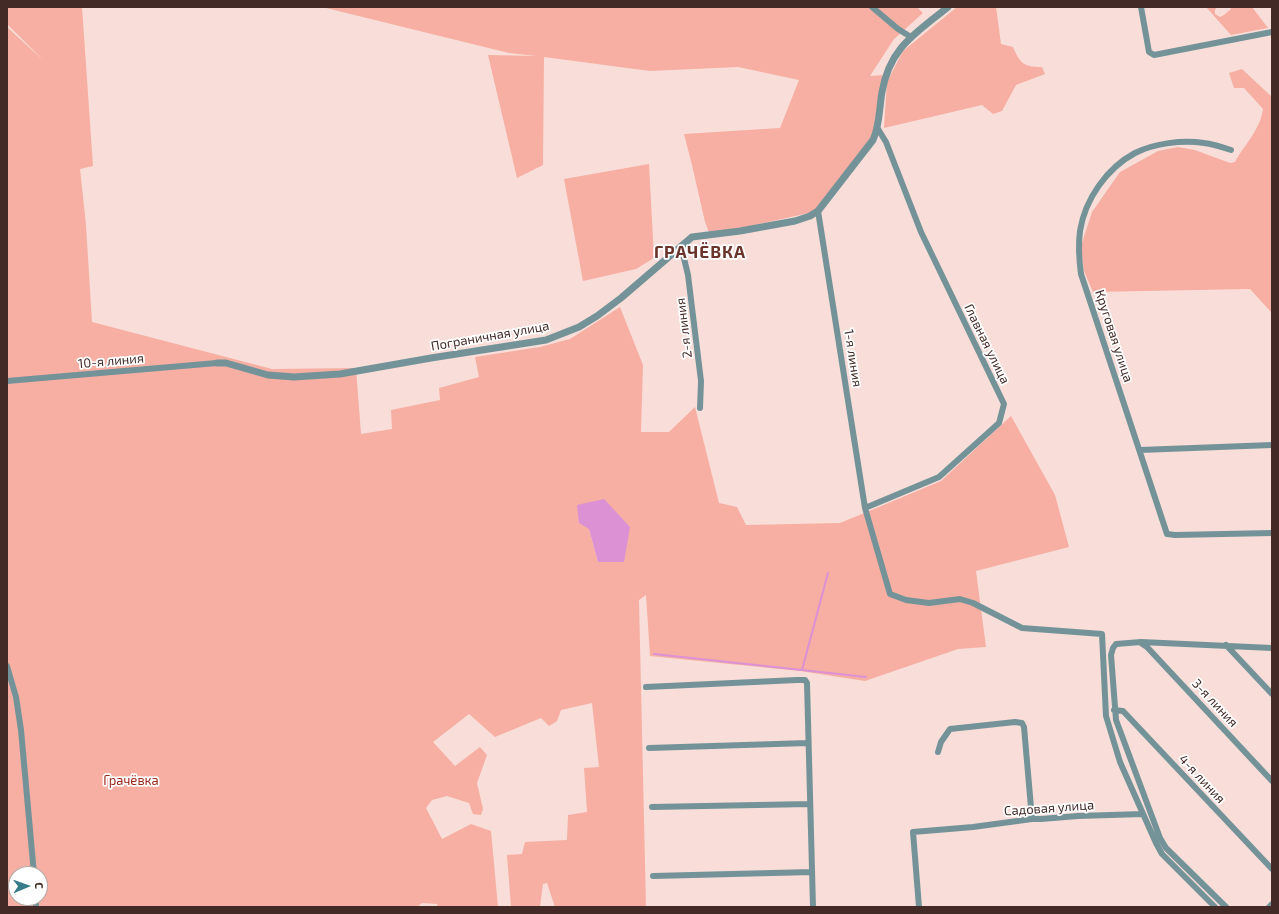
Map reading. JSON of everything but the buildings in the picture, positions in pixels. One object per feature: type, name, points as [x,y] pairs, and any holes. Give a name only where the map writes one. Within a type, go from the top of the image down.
[{"type":"street","points":[[872,7],[898,29],[911,37]]},
{"type":"street","name":"Пограничная улица","points":[[217,363],[226,363],[268,375],[294,377],[340,374],[534,342],[559,336],[579,327],[597,316],[621,298],[692,237],[740,231],[795,221],[810,216],[818,211],[873,140],[878,129],[882,92],[886,75],[894,56],[911,37],[948,7]]},
{"type":"street","points":[[1141,7],[1149,52],[1152,55],[1272,32]]},
{"type":"street","name":"Главная улица","points":[[865,508],[939,477],[999,423],[1004,404],[921,232],[886,142],[878,129]]},
{"type":"street","name":"Круговая улица","points":[[1231,150],[1206,143],[1194,142],[1164,144],[1136,153],[1116,167],[1102,182],[1092,197],[1084,213],[1080,230],[1078,252],[1081,274],[1167,534],[1272,532]]},
{"type":"street","name":"1-я линия","points":[[818,211],[865,508],[890,594],[906,600],[929,603],[960,599],[973,603],[1022,628],[1102,634],[1106,716],[1120,762],[1143,814]]},
{"type":"street","name":"2-я линия","points":[[681,246],[688,274],[702,381],[700,408]]},
{"type":"street","name":"10-я линия","points":[[7,381],[217,363]]},
{"type":"street","points":[[1140,450],[1272,445]]},
{"type":"street","points":[[1226,907],[1166,848],[1160,838],[1116,720],[1114,710],[1111,655],[1116,644],[1141,642],[1272,648]]},
{"type":"street","name":"3-я линия","points":[[1141,642],[1272,781]]},
{"type":"street","points":[[1226,645],[1272,694]]},
{"type":"street","points":[[7,666],[16,697],[21,730],[33,866]]},
{"type":"street","points":[[646,687],[804,680],[808,686],[812,907]]},
{"type":"street","name":"4-я линия","points":[[1114,710],[1123,711],[1272,869]]},
{"type":"street","points":[[938,752],[941,742],[950,728],[1015,722],[1022,724],[1024,727],[1032,819]]},
{"type":"street","points":[[649,748],[808,743]]},
{"type":"street","points":[[652,807],[810,804]]},
{"type":"street","points":[[1143,814],[1162,854],[1215,907]]},
{"type":"street","name":"Садовая улица","points":[[919,907],[913,832],[973,827],[1032,819],[1041,820],[1078,816],[1143,814]]},
{"type":"street","points":[[653,876],[812,872]]},
{"type":"street","points":[[1269,907],[1272,904]]},
{"type":"green space","name":"Грачёвка","points":[[7,7],[82,7],[93,166],[80,169],[86,225],[92,322],[272,369],[356,368],[361,434],[392,429],[391,410],[440,400],[439,388],[479,377],[475,357],[540,347],[570,339],[620,307],[643,365],[641,432],[669,432],[695,407],[719,503],[737,507],[746,525],[840,523],[941,481],[1011,416],[1055,495],[1069,547],[976,571],[986,647],[958,649],[865,681],[800,671],[650,656],[646,595],[639,600],[646,907],[555,907],[547,883],[543,884],[540,907],[511,907],[507,855],[522,854],[525,842],[567,840],[568,815],[587,812],[584,768],[599,767],[592,703],[561,710],[557,721],[549,726],[541,718],[495,737],[469,714],[433,742],[455,766],[480,747],[487,755],[477,783],[483,809],[481,815],[473,814],[469,803],[447,796],[432,800],[426,808],[442,839],[471,824],[491,831],[498,907],[438,907],[437,904],[422,903],[417,907],[7,907],[7,27],[44,61],[7,24]],"holes":[[[589,529],[624,562],[598,562]]]},
{"type":"green space","points":[[322,7],[917,7],[923,13],[894,39],[870,76],[886,75],[878,129],[818,211],[710,235],[705,222],[684,134],[780,128],[799,80],[738,67],[650,71],[544,57],[543,165],[517,178],[488,55],[537,56],[509,53]]},
{"type":"green space","points":[[957,7],[996,7],[1001,44],[1013,47],[1023,63],[1030,66],[1042,67],[1045,74],[1016,85],[1002,111],[993,114],[982,105],[884,128],[887,82],[903,51]]},
{"type":"green space","points":[[1206,7],[1217,7],[1215,14],[1220,17],[1231,9],[1230,7],[1252,7],[1268,28],[1231,35]]},
{"type":"green space","points":[[1242,69],[1272,97],[1272,313],[1250,289],[1093,292],[1084,271],[1081,246],[1092,212],[1120,172],[1158,151],[1178,147],[1195,150],[1230,163],[1235,162],[1255,132],[1263,109],[1244,88],[1234,88],[1229,73]]},
{"type":"green space","points":[[649,164],[654,258],[636,269],[583,281],[564,179]]},
{"type":"shaded area","points":[[604,499],[630,527],[624,562],[598,562],[589,529],[579,523],[577,505]]},
{"type":"waterway","points":[[654,654],[802,670],[828,573]]},
{"type":"waterway","points":[[802,670],[866,677]]},
{"type":"district","name":"ГРАЧЁВКА","points":[[700,252]]}]
